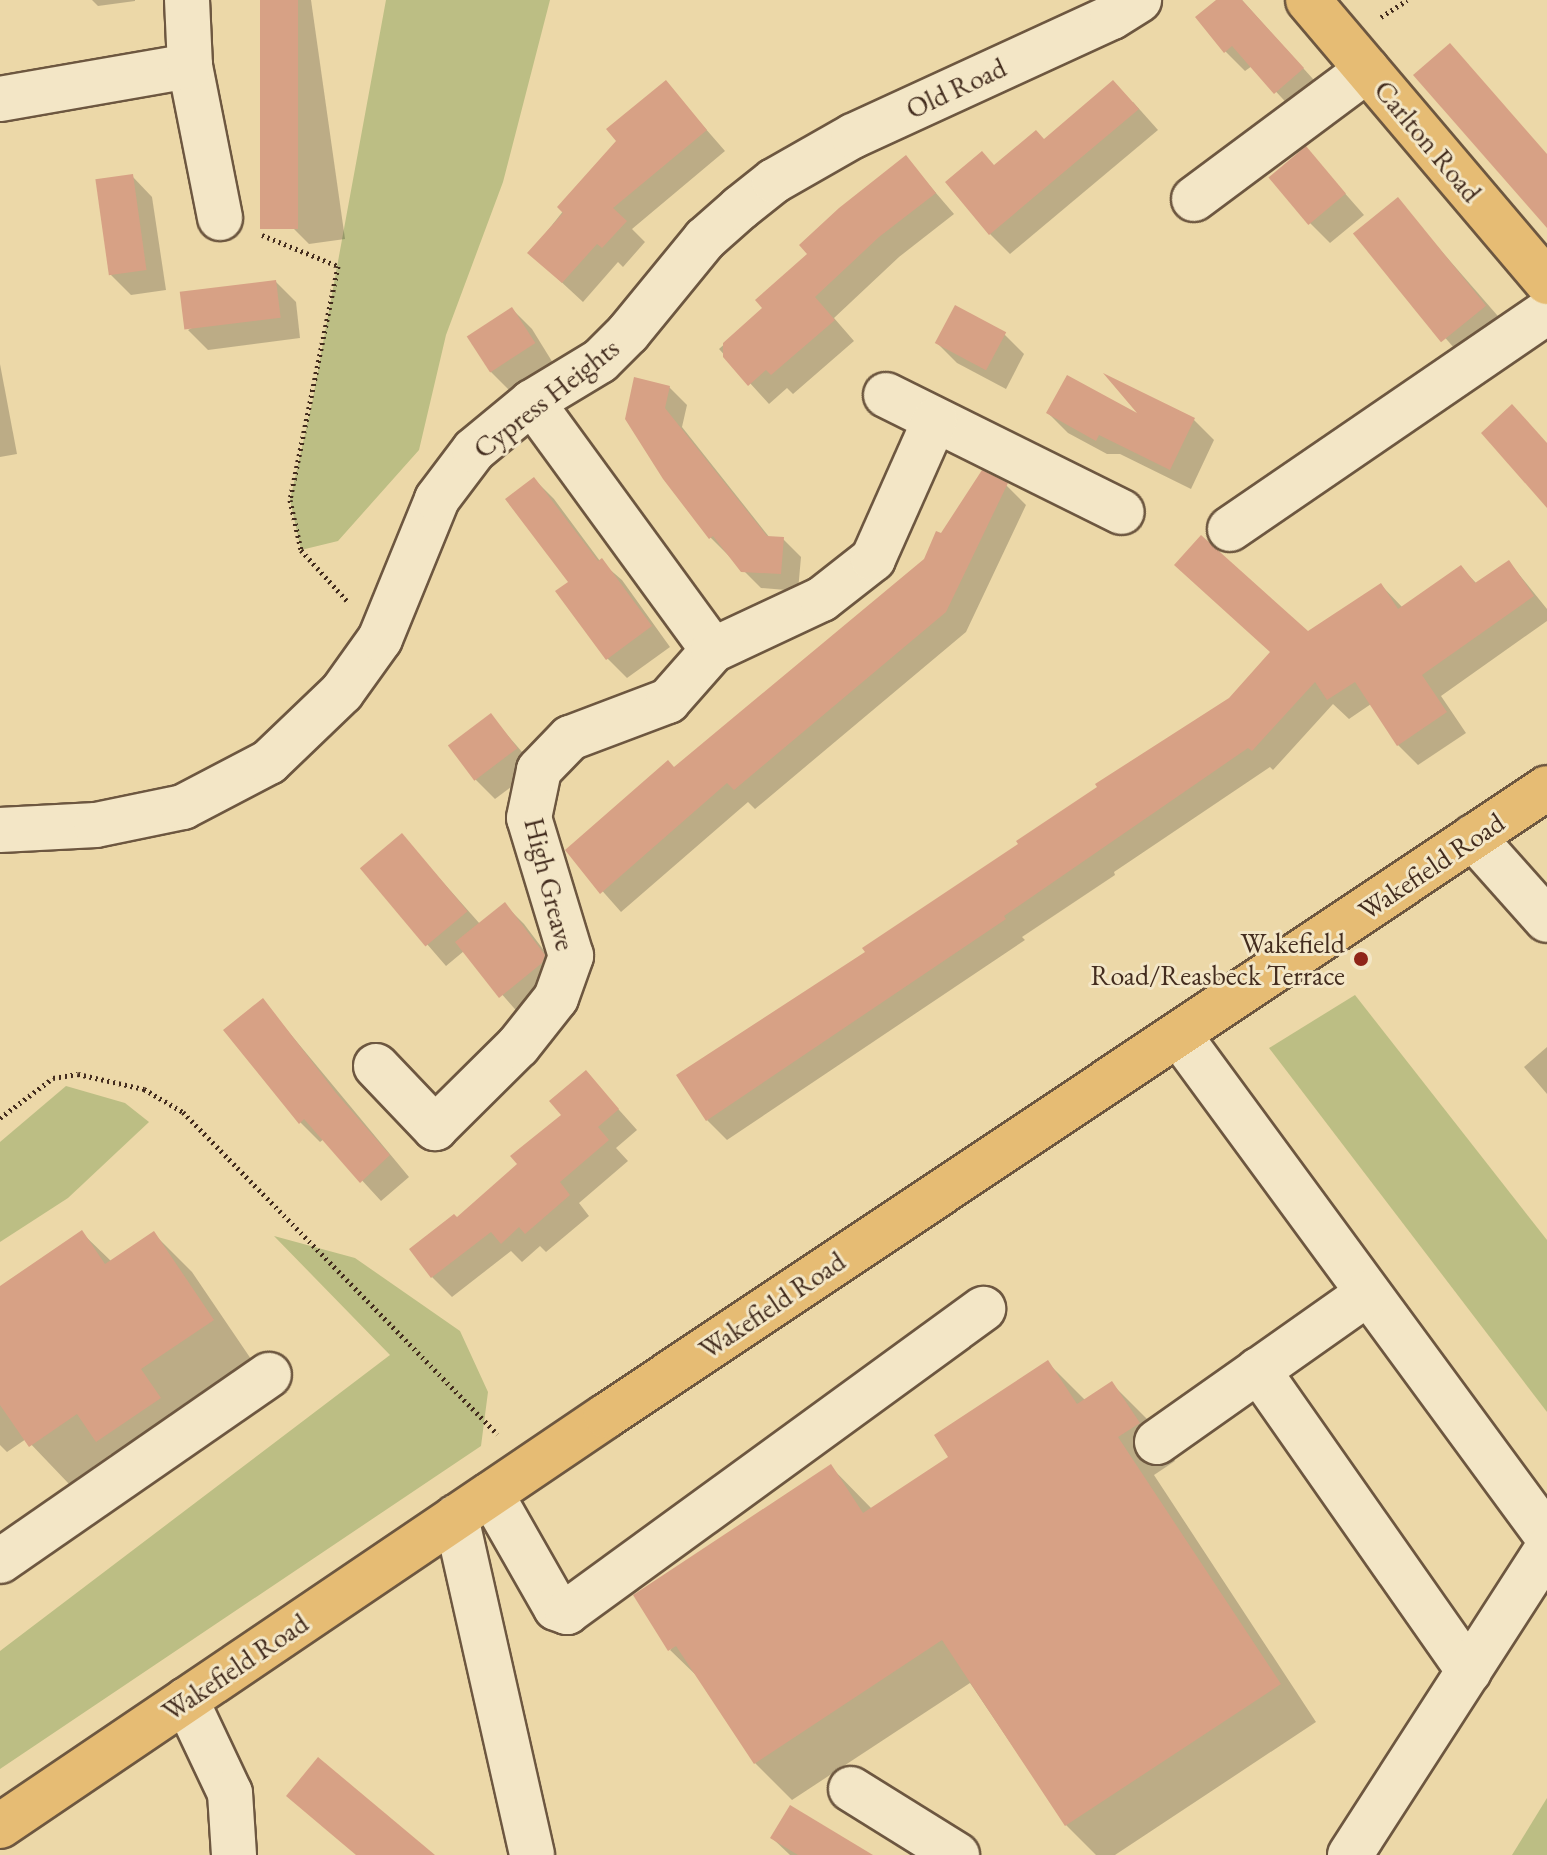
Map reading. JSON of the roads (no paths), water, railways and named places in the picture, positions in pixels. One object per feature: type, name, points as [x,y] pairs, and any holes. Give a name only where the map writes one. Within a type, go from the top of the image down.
[{"type":"main road","name":"Carlton Road","points":[[1308,0],[1547,282]]},
{"type":"main road","name":"Wakefield Road","points":[[0,1826],[529,1467],[1547,788]]},
{"type":"street","points":[[187,0],[190,66],[220,218]]},
{"type":"street","name":"Old Road","points":[[774,181],[853,136],[1112,17],[1139,0]]},
{"type":"street","points":[[0,99],[190,66]]},
{"type":"street","points":[[1194,199],[1367,70]]},
{"type":"street","name":"Cypress Heights","points":[[0,830],[96,825],[183,807],[269,762],[342,692],[380,639],[437,499],[474,450],[532,402],[600,361],[628,333],[705,239],[774,181]]},
{"type":"street","points":[[1230,529],[1547,312]]},
{"type":"street","points":[[886,395],[1122,512]]},
{"type":"street","points":[[532,402],[713,650]]},
{"type":"street","name":"High Greave","points":[[376,1066],[435,1128],[518,1046],[556,998],[571,956],[529,818],[539,770],[570,738],[668,701],[713,650],[822,599],[873,559],[935,420]]},
{"type":"street","points":[[1473,837],[1547,920]]},
{"type":"street","points":[[1179,1035],[1547,1536]]},
{"type":"street","points":[[1157,1442],[1368,1293]]},
{"type":"street","points":[[474,1505],[556,1608],[567,1612],[983,1309]]},
{"type":"street","points":[[1258,1370],[1469,1671]]},
{"type":"street","points":[[0,1561],[269,1375]]},
{"type":"street","points":[[474,1505],[532,1855]]},
{"type":"street","points":[[1350,1855],[1547,1549]]},
{"type":"street","points":[[186,1700],[230,1793],[234,1855]]},
{"type":"street","points":[[851,1789],[957,1855]]},
{"type":"place","name":"Wakefield Road/Reasbeck Terrace","points":[[1361,959]]}]
